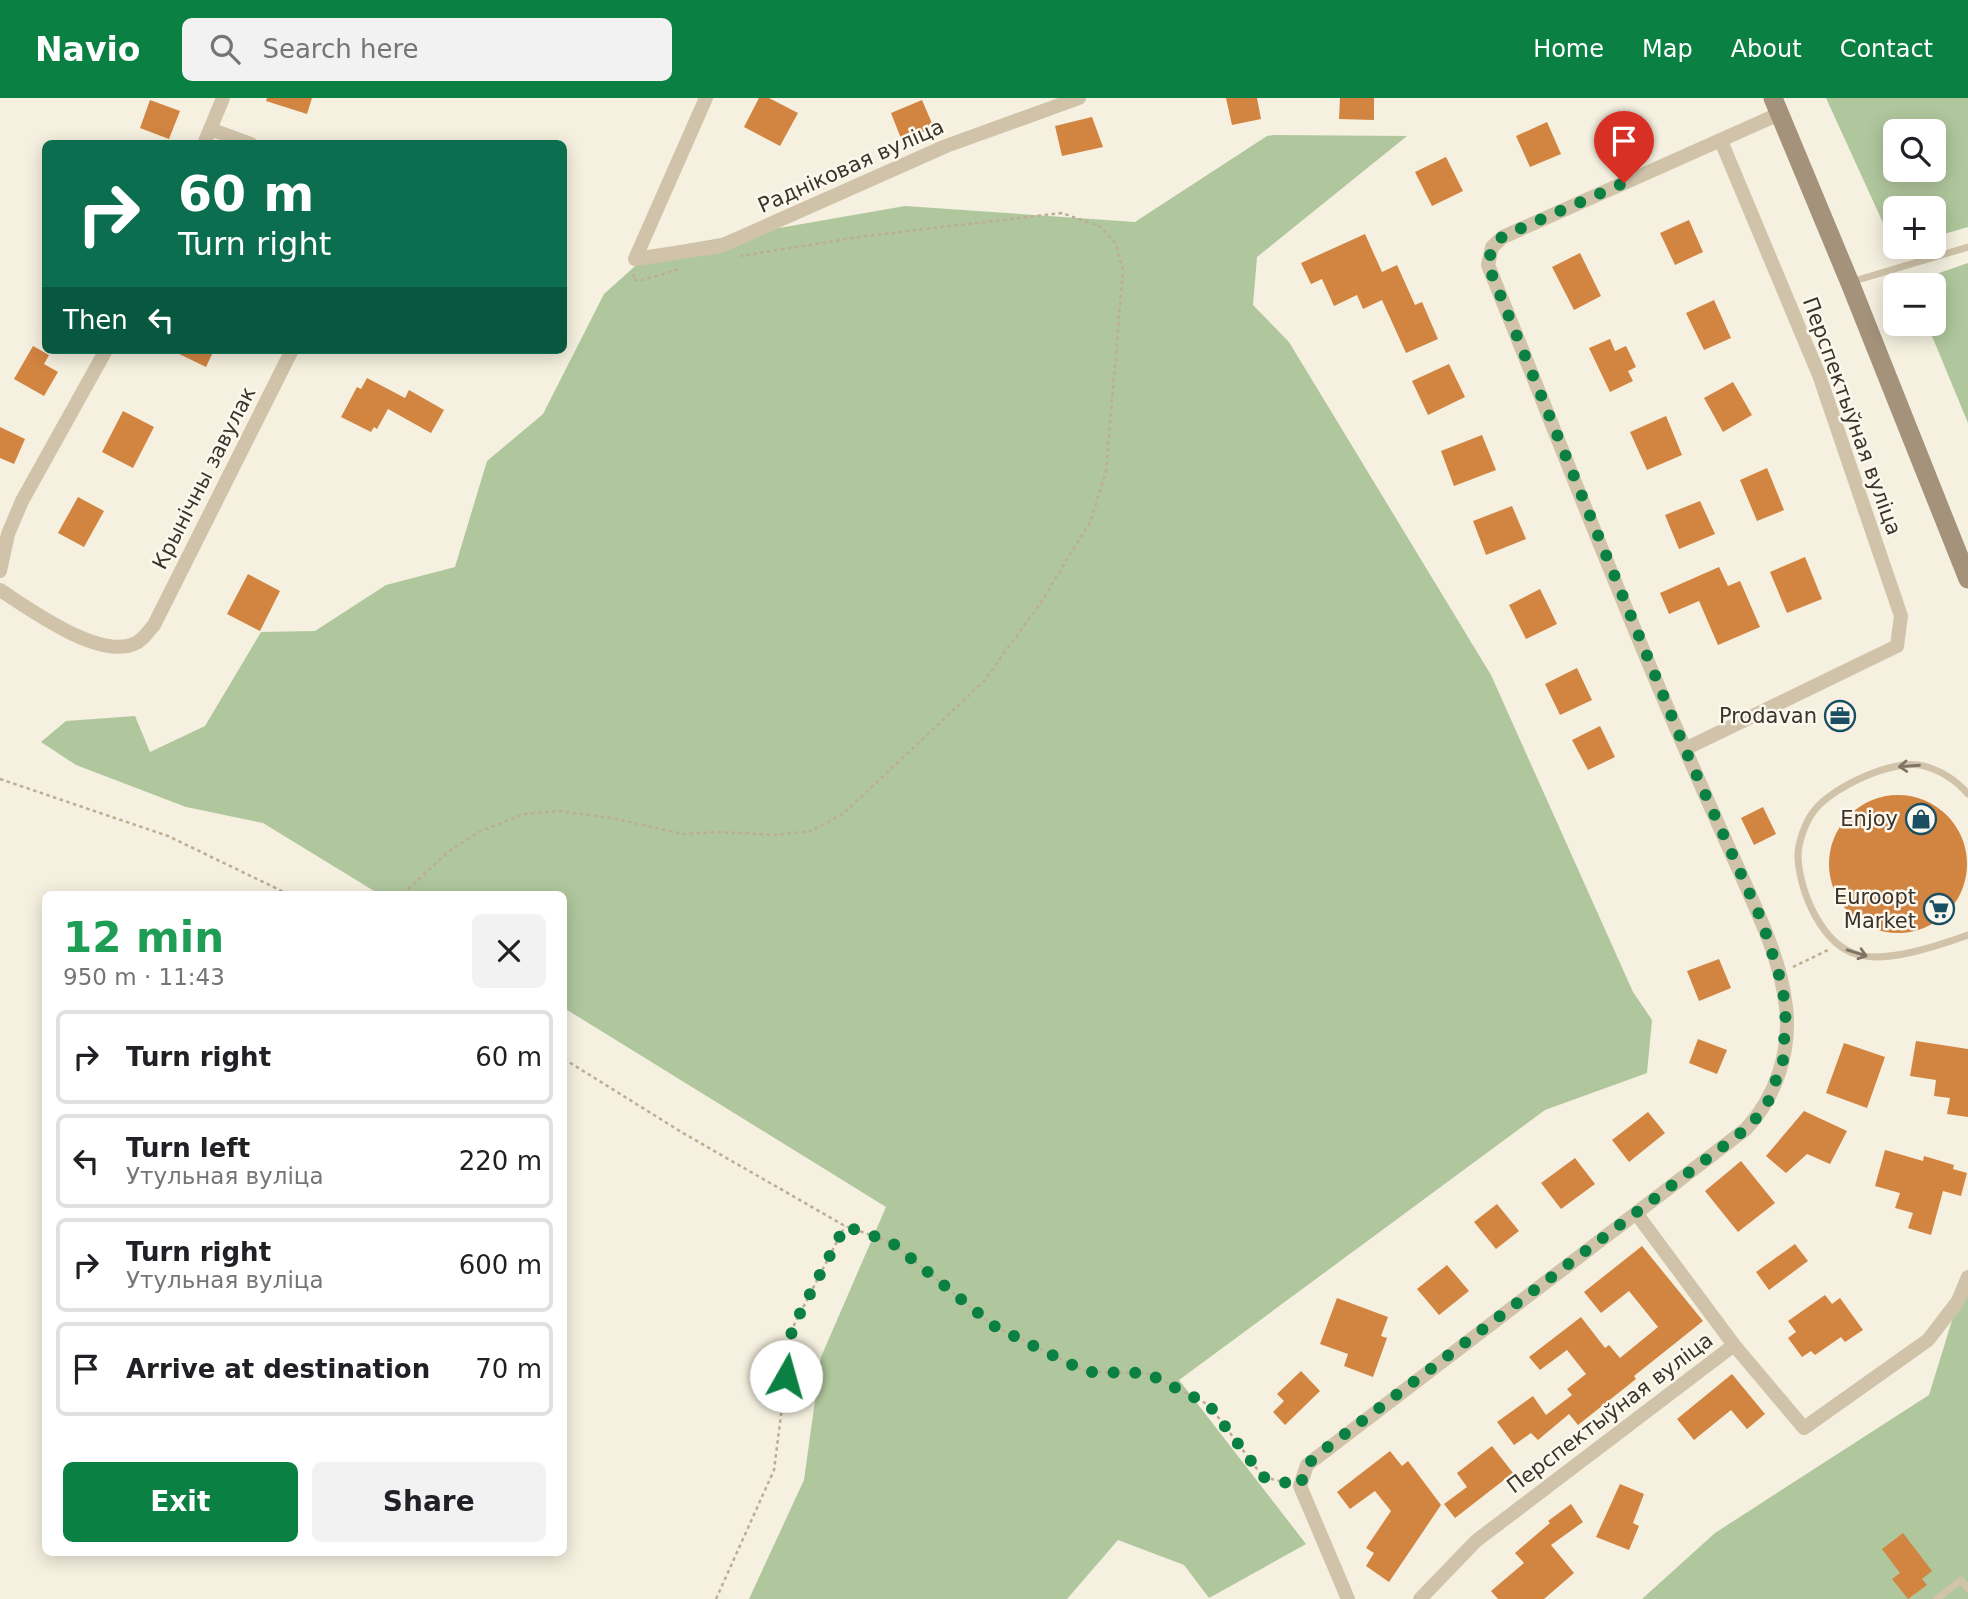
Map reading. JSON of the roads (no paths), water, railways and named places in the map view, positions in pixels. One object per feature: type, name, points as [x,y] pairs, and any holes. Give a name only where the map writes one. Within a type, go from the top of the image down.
[{"type":"street","points":[[223,98],[207,136],[229,140]]},
{"type":"street","name":"Радніковая вуліца","points":[[706,98],[635,259],[721,246],[946,146],[1079,98]]},
{"type":"street","points":[[1348,1599],[1300,1486],[1307,1465],[1746,1129],[1759,1115],[1776,1082],[1786,1036],[1786,1007],[1762,921],[1685,749],[1488,265],[1492,247],[1503,236],[1721,141],[1776,106],[1850,282],[1968,579]]},
{"type":"street","name":"Перспектыўная вуліца","points":[[1685,749],[1897,646],[1901,616],[1819,375],[1721,141]]},
{"type":"street","points":[[0,571],[8,534],[22,500],[104,354]]},
{"type":"street","name":"Крынічны завулак","points":[[0,590],[46,619],[115,649],[137,644],[154,625],[290,354]]},
{"type":"street","points":[[1636,1213],[1734,1345]]},
{"type":"street","name":"Перспектыўная вуліца","points":[[1420,1599],[1476,1541],[1734,1345],[1804,1428],[1927,1340],[1958,1301],[1968,1277]]},
{"type":"lane","points":[[1850,282],[1968,247]]},
{"type":"lane","points":[[1968,794],[1955,779],[1921,765],[1888,768],[1857,780],[1833,794],[1814,811],[1804,831],[1798,854],[1801,877],[1821,925],[1837,945],[1858,956],[1883,957],[1968,934]]},
{"type":"lane","points":[[1937,1599],[1961,1580],[1968,1589]]},
{"type":"place","name":"Prodavan","points":[[1840,716]]},
{"type":"place","name":"Enjoy","points":[[1921,819]]},
{"type":"place","name":"Euroopt Market","points":[[1939,909]]}]
